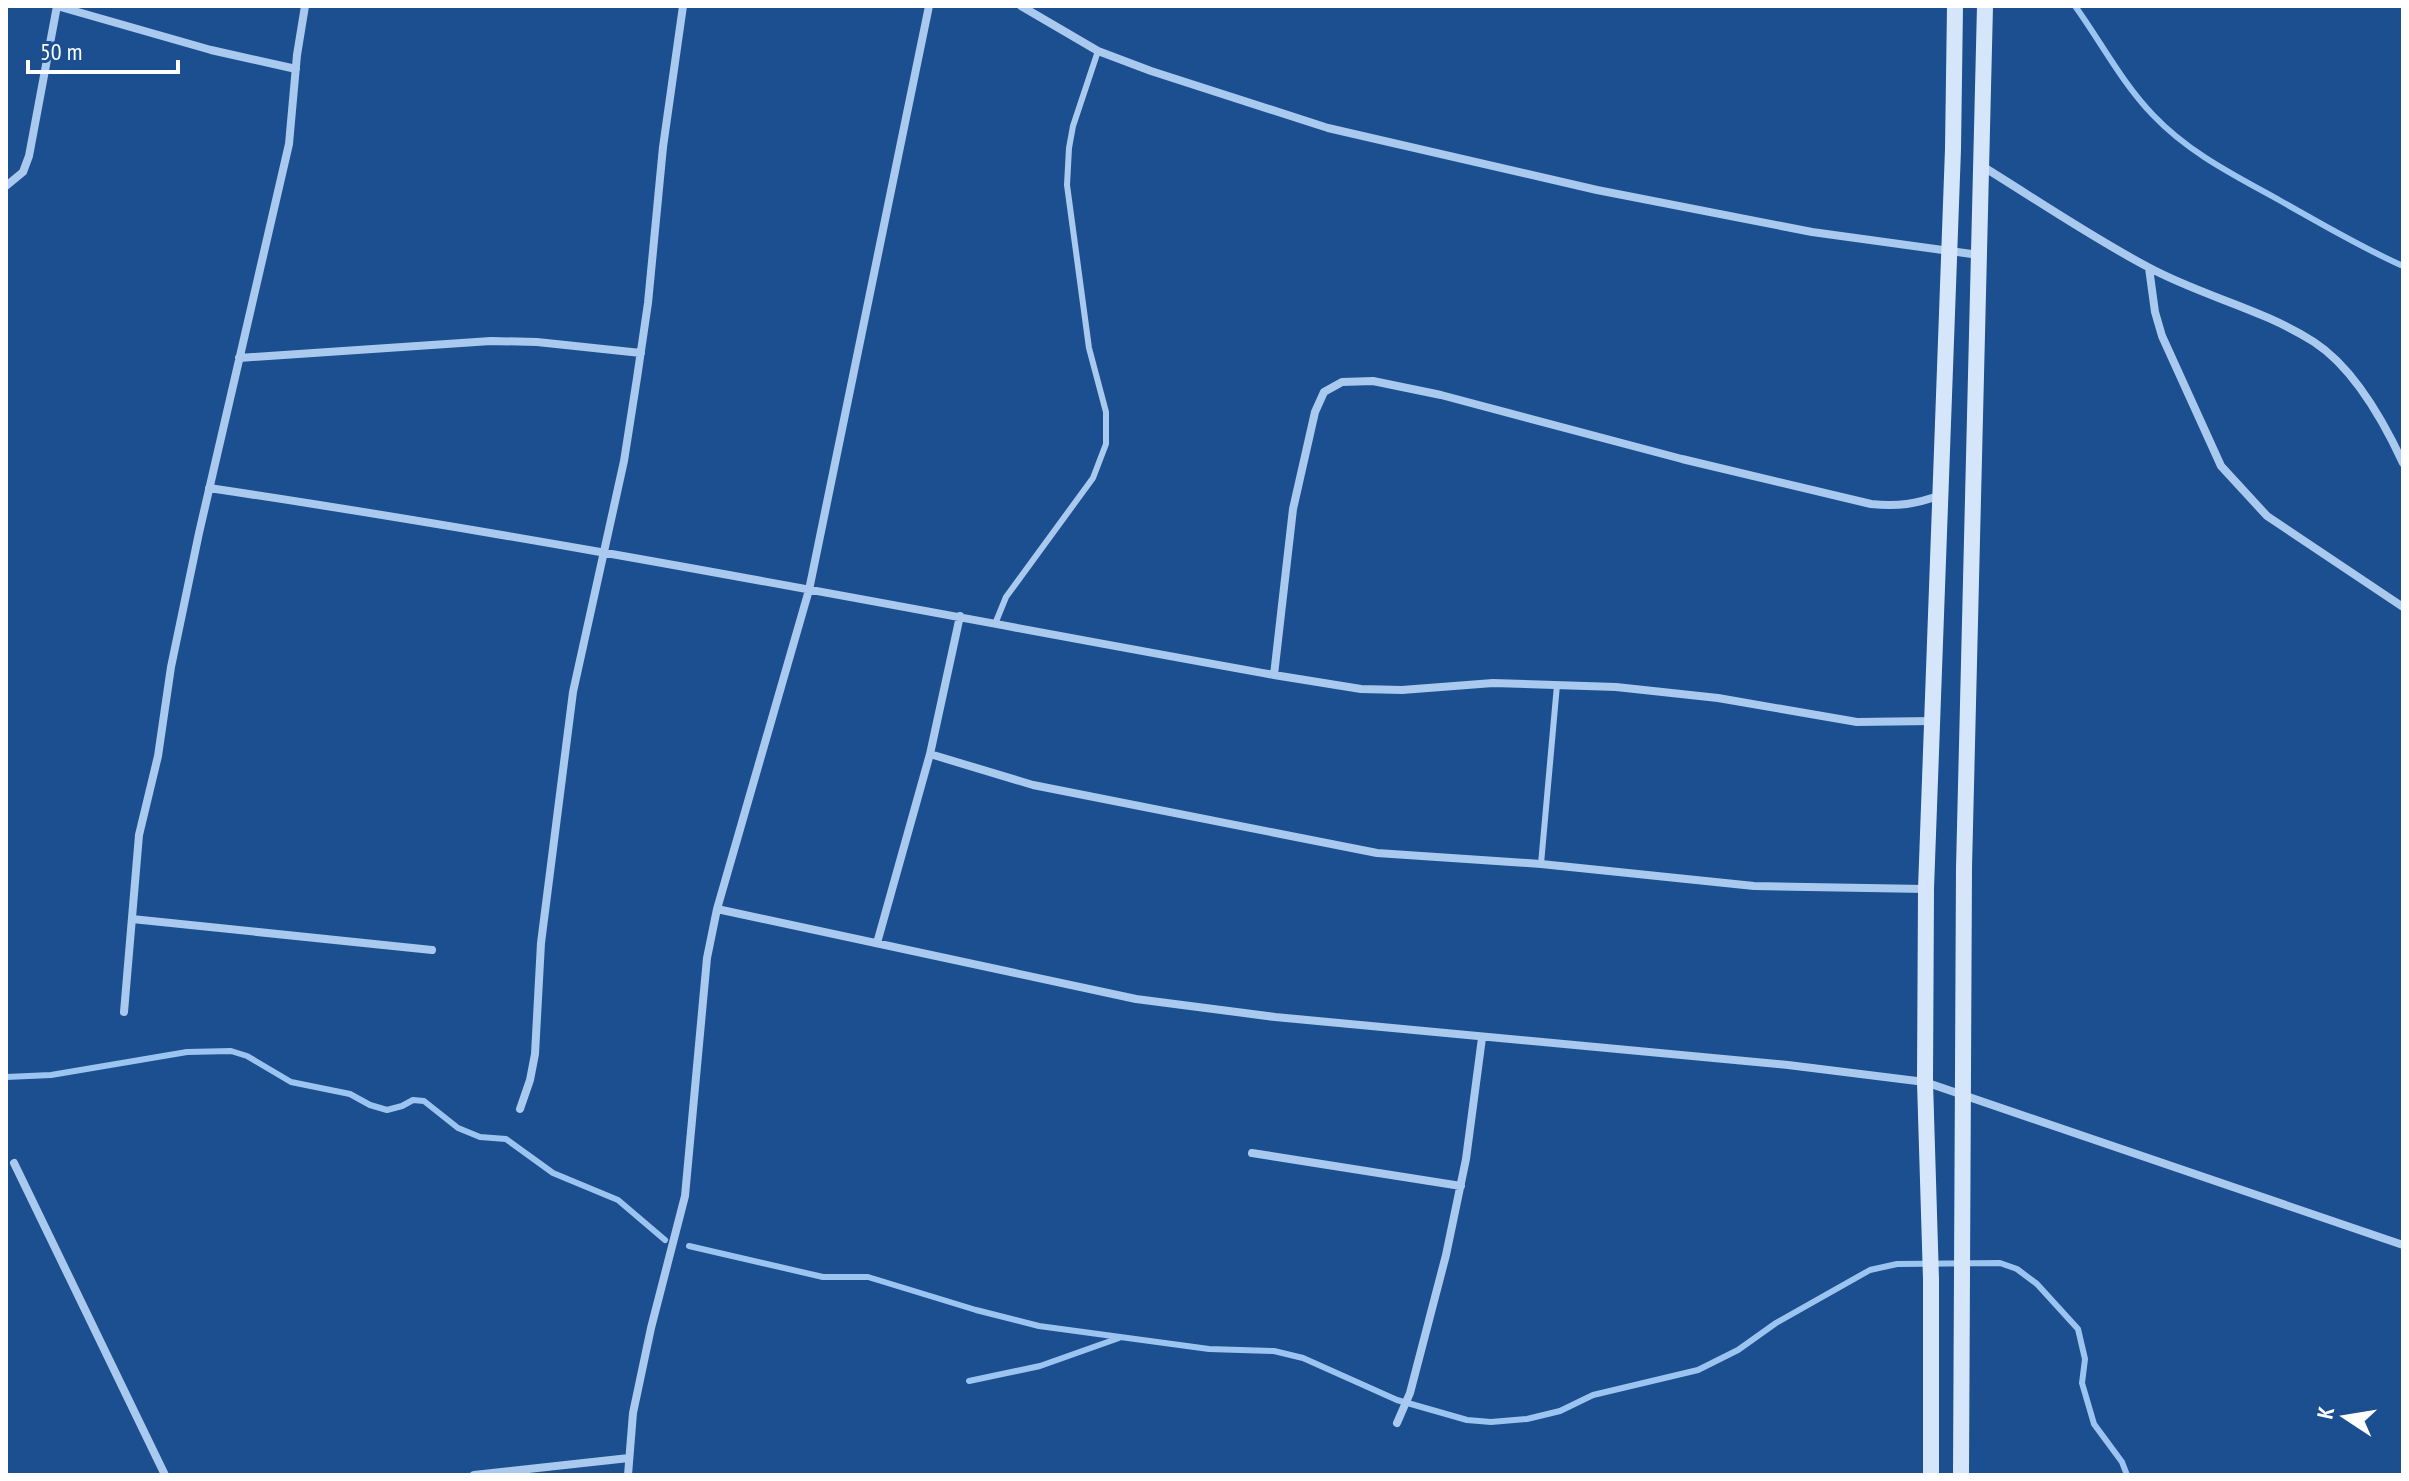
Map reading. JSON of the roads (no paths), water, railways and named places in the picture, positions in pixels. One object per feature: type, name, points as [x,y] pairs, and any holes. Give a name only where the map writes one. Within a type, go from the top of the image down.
[{"type":"main road","points":[[1931,1475],[1931,1279],[1925,1082],[1926,889],[1942,495],[1955,6]]},
{"type":"main road","points":[[1961,1475],[1964,837],[1985,6]]},
{"type":"street","points":[[6,186],[23,172],[29,156],[57,6],[211,50],[296,69]]},
{"type":"street","points":[[124,1012],[139,835],[158,756],[171,667],[209,488],[289,144],[305,6]]},
{"type":"street","points":[[520,1109],[535,1054],[541,943],[573,692],[624,461],[641,353],[663,147],[683,6]]},
{"type":"street","points":[[628,1475],[633,1413],[685,1196],[707,958],[717,909],[809,590],[929,6]]},
{"type":"street","points":[[1021,6],[1098,51],[1328,128],[1612,193],[1812,232],[1979,255]]},
{"type":"street","points":[[1982,166],[2149,268],[2284,325],[2316,343],[2340,363],[2363,393],[2399,448],[2403,463]]},
{"type":"street","points":[[2149,268],[2162,336],[2221,466],[2267,516],[2403,607]]},
{"type":"street","points":[[239,358],[491,341],[537,342],[641,353]]},
{"type":"street","points":[[1274,675],[1293,509],[1315,412],[1324,392],[1342,382],[1373,381],[1441,395],[1682,459],[1871,504],[1894,507],[1915,505],[1942,495]]},
{"type":"street","points":[[209,488],[603,553],[1361,689],[1402,690],[1493,683],[1616,687],[1718,698],[1857,722],[1932,721]]},
{"type":"street","points":[[877,943],[930,754],[960,616]]},
{"type":"street","points":[[930,754],[1033,785],[1377,853],[1541,864],[1754,886],[1926,889]]},
{"type":"street","points":[[717,909],[1136,999],[1275,1017],[1788,1065],[1925,1082],[2403,1245]]},
{"type":"street","points":[[132,919],[432,950]]},
{"type":"street","points":[[1397,1423],[1410,1393],[1446,1255],[1461,1186],[1482,1038]]},
{"type":"street","points":[[1252,1153],[1461,1186]]},
{"type":"street","points":[[14,1163],[165,1475]]},
{"type":"street","points":[[474,1475],[629,1458]]},
{"type":"lane","points":[[995,624],[1006,597],[1093,478],[1106,444],[1106,412],[1089,348],[1067,185],[1073,126],[1098,51]]},
{"type":"lane","points":[[1541,864],[1557,685]]},
{"type":"waterway","points":[[2075,6],[2131,90],[2182,141],[2245,182],[2403,266]]},
{"type":"waterway","points":[[6,1077],[51,1075],[187,1052],[231,1051],[247,1056],[291,1082],[350,1094],[387,1110],[413,1100],[424,1101],[458,1128],[480,1137],[506,1139],[553,1173],[618,1200],[665,1240]]},
{"type":"waterway","points":[[689,1246],[823,1277],[868,1277],[1039,1326],[1209,1349],[1274,1351],[1303,1358],[1397,1400],[1467,1420],[1491,1422],[1527,1419],[1560,1411],[1593,1395],[1698,1370],[1738,1350],[1776,1323],[1870,1270],[1897,1264],[2000,1263],[2017,1269],[2037,1284],[2078,1329],[2085,1359],[2082,1383],[2094,1424],[2122,1462],[2127,1475]]},
{"type":"waterway","points":[[969,1381],[1040,1366],[1119,1338]]}]
